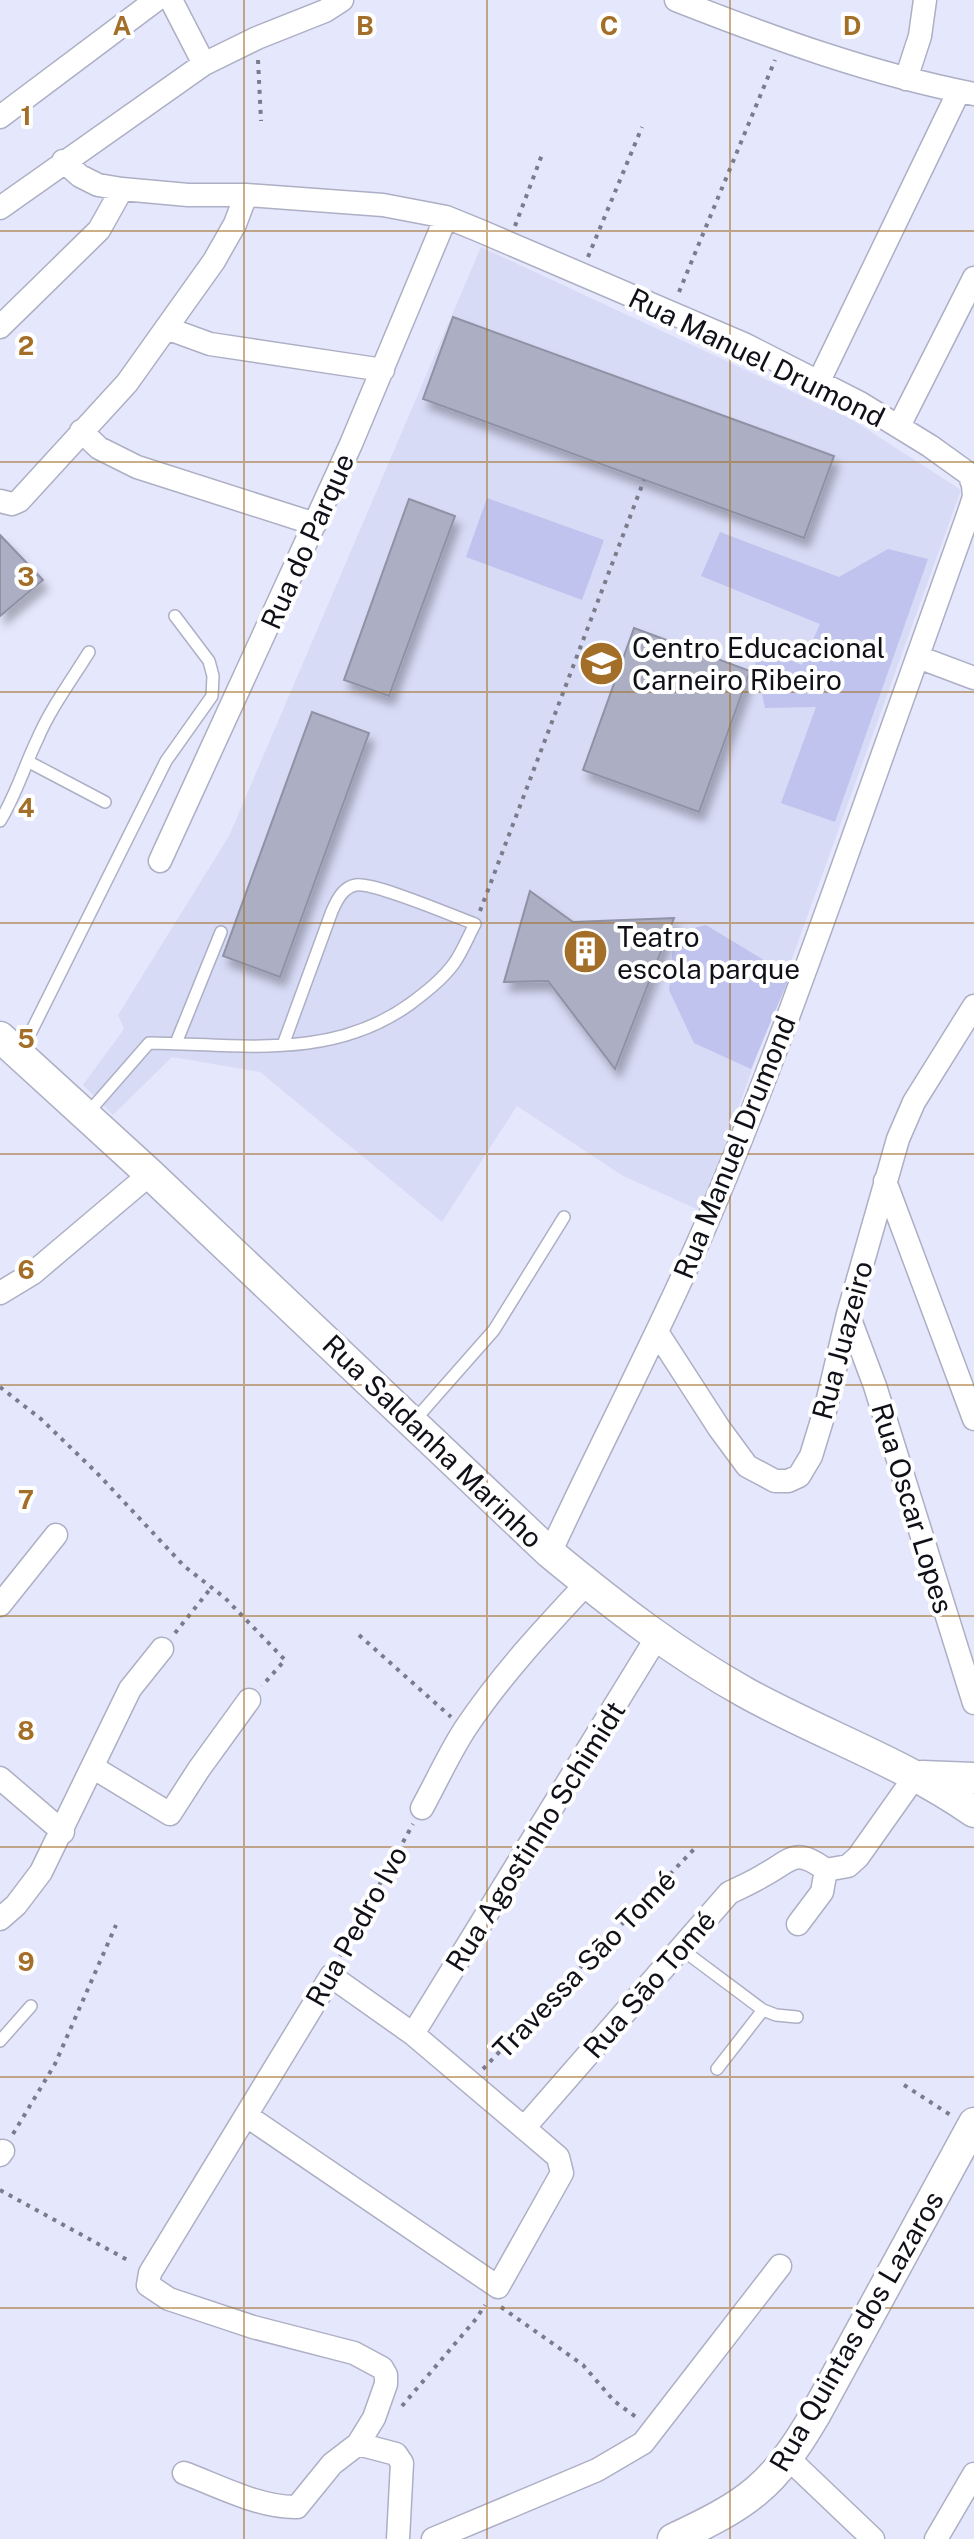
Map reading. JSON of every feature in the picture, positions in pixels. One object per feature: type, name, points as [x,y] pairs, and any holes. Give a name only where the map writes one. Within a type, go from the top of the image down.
[{"type":"main road","name":"Rua Saldanha Marinho","points":[[10,1046],[150,1174],[550,1553],[587,1583],[657,1637],[748,1694],[909,1785],[974,1812]]},
{"type":"main road","name":"Rua Saldanha Marinho","points":[[909,1785],[974,1778]]},
{"type":"main road","name":"Rua Quintas dos Lazaros","points":[[673,2539],[752,2497],[788,2458],[815,2415],[966,2122]]},
{"type":"street","points":[[0,117],[156,0]]},
{"type":"street","points":[[171,0],[204,64]]},
{"type":"street","points":[[0,208],[204,64],[257,38],[325,11],[342,0]]},
{"type":"street","points":[[676,0],[783,42],[906,79],[966,92],[819,381]]},
{"type":"street","points":[[906,79],[920,36],[925,0]]},
{"type":"street","name":"Rua Manuel Drumond","points":[[63,161],[80,176],[98,185],[122,189],[383,205],[446,217],[744,344],[819,381],[899,426],[969,474],[973,485],[974,497],[968,515],[771,1063],[701,1236],[550,1553]]},
{"type":"street","points":[[0,327],[99,230],[122,189]]},
{"type":"street","points":[[0,501],[12,504],[19,501],[127,383],[214,261],[235,224],[246,195]]},
{"type":"street","name":"Rua do Parque","points":[[160,861],[315,524],[446,217]]},
{"type":"street","points":[[899,426],[974,278]]},
{"type":"street","points":[[166,328],[210,344],[383,370]]},
{"type":"street","points":[[81,431],[99,448],[137,467],[315,524]]},
{"type":"street","points":[[918,657],[974,678]]},
{"type":"street","name":"Rua Juazeiro","points":[[657,1332],[740,1459],[762,1476],[775,1481],[788,1481],[803,1471],[811,1456],[826,1407],[848,1314],[898,1139],[914,1102],[974,1006]]},
{"type":"street","points":[[0,1293],[33,1273],[150,1174]]},
{"type":"street","points":[[885,1181],[974,1419]]},
{"type":"street","name":"Rua Oscar Lopes","points":[[848,1314],[875,1386],[974,1703]]},
{"type":"street","points":[[0,1605],[56,1535]]},
{"type":"street","points":[[422,1808],[465,1729],[526,1648],[587,1583]]},
{"type":"street","name":"Rua Agostinho Schimidt","points":[[413,2034],[657,1637]]},
{"type":"street","points":[[0,1919],[16,1905],[41,1872],[130,1689],[162,1649]]},
{"type":"street","points":[[94,1768],[170,1814],[249,1700]]},
{"type":"street","points":[[0,1778],[63,1832]]},
{"type":"street","points":[[798,1924],[822,1892],[826,1870],[848,1866],[858,1857],[909,1785]]},
{"type":"street","name":"Rua Sāo Tomé","points":[[524,2128],[729,1893],[765,1874],[788,1857],[812,1859],[826,1870]]},
{"type":"street","points":[[247,2116],[494,2292],[562,2173],[558,2157],[413,2034],[331,1976]]},
{"type":"street","name":"Rua Pedro Ivo","points":[[149,2279],[331,1976]]},
{"type":"street","points":[[433,2539],[597,2470],[643,2443],[780,2266]]},
{"type":"street","points":[[149,2279],[169,2299],[253,2327],[354,2353],[382,2368],[386,2375],[386,2384],[374,2418],[358,2444],[332,2464],[297,2507],[254,2498],[184,2473]]},
{"type":"street","points":[[358,2444],[396,2454],[402,2463],[398,2539]]},
{"type":"street","points":[[788,2458],[873,2539]]},
{"type":"street","points":[[936,2539],[974,2474]]},
{"type":"lane","points":[[10,1046],[166,761],[212,696],[213,676],[209,661],[175,616]]},
{"type":"lane","points":[[0,821],[48,717],[89,652]]},
{"type":"lane","points":[[29,762],[105,802]]},
{"type":"lane","points":[[86,1116],[149,1043],[283,1045],[335,1040],[365,1029],[397,1013],[429,990],[454,963],[475,924],[379,889],[356,885],[349,887],[339,896],[332,911],[283,1045]]},
{"type":"lane","points":[[176,1043],[221,932]]},
{"type":"lane","points":[[412,1423],[494,1330],[564,1217]]},
{"type":"lane","points":[[680,1948],[763,2010],[797,2017]]},
{"type":"lane","points":[[0,2041],[31,2006]]},
{"type":"lane","points":[[717,2069],[763,2010]]},
{"type":"path","points":[[257,38],[261,121]]},
{"type":"path","points":[[671,313],[773,66]]},
{"type":"path","points":[[581,274],[642,127]]},
{"type":"path","points":[[509,243],[543,152]]},
{"type":"path","points":[[475,924],[644,480]]},
{"type":"path","points":[[0,1387],[41,1419],[97,1473],[184,1566],[225,1598],[285,1660],[249,1700]]},
{"type":"path","points":[[162,1649],[211,1588]]},
{"type":"path","points":[[359,1635],[465,1729]]},
{"type":"path","name":"Rua Pedro Ivo","points":[[331,1976],[422,1808]]},
{"type":"path","name":"Travessa São Tomé","points":[[471,2082],[697,1846]]},
{"type":"path","points":[[2,2153],[55,2064],[116,1925]]},
{"type":"path","points":[[904,2085],[966,2122]]},
{"type":"path","points":[[0,2190],[149,2279]]},
{"type":"path","points":[[374,2418],[397,2411],[476,2319],[494,2292],[583,2365],[614,2401],[653,2429]]},
{"type":"shaded area","name":"Centro Educacional Carneiro Ribeiro","points":[[481,247],[851,419],[961,490],[701,1211],[623,1176],[517,1106],[442,1222],[260,1072],[172,1057],[113,1115],[83,1085],[124,1029],[118,1015],[229,836]]},
{"type":"shaded area","points":[[487,498],[604,540],[582,600],[466,557]]},
{"type":"shaded area","points":[[720,532],[839,577],[888,549],[928,559],[835,822],[781,803],[816,707],[765,708],[751,643],[802,665],[820,624],[701,576]]},
{"type":"shaded area","points":[[706,925],[790,976],[751,1069],[694,1043],[669,990],[674,933]]},
{"type":"building","points":[[453,317],[834,456],[804,538],[423,399]]},
{"type":"building","points":[[409,499],[455,516],[389,696],[344,680]]},
{"type":"building","points":[[0,535],[43,580],[0,616]]},
{"type":"building","points":[[634,628],[750,671],[699,812],[583,770]]},
{"type":"building","points":[[312,712],[369,733],[280,977],[223,956]]},
{"type":"building","name":"Teatro escola parque","points":[[530,891],[573,922],[674,918],[615,1069],[548,981],[504,982]]},
{"type":"place","name":"Centro Educacional Carneiro Ribeiro","points":[[601,663]]},
{"type":"place","name":"Teatro escola parque","points":[[586,952]]}]
